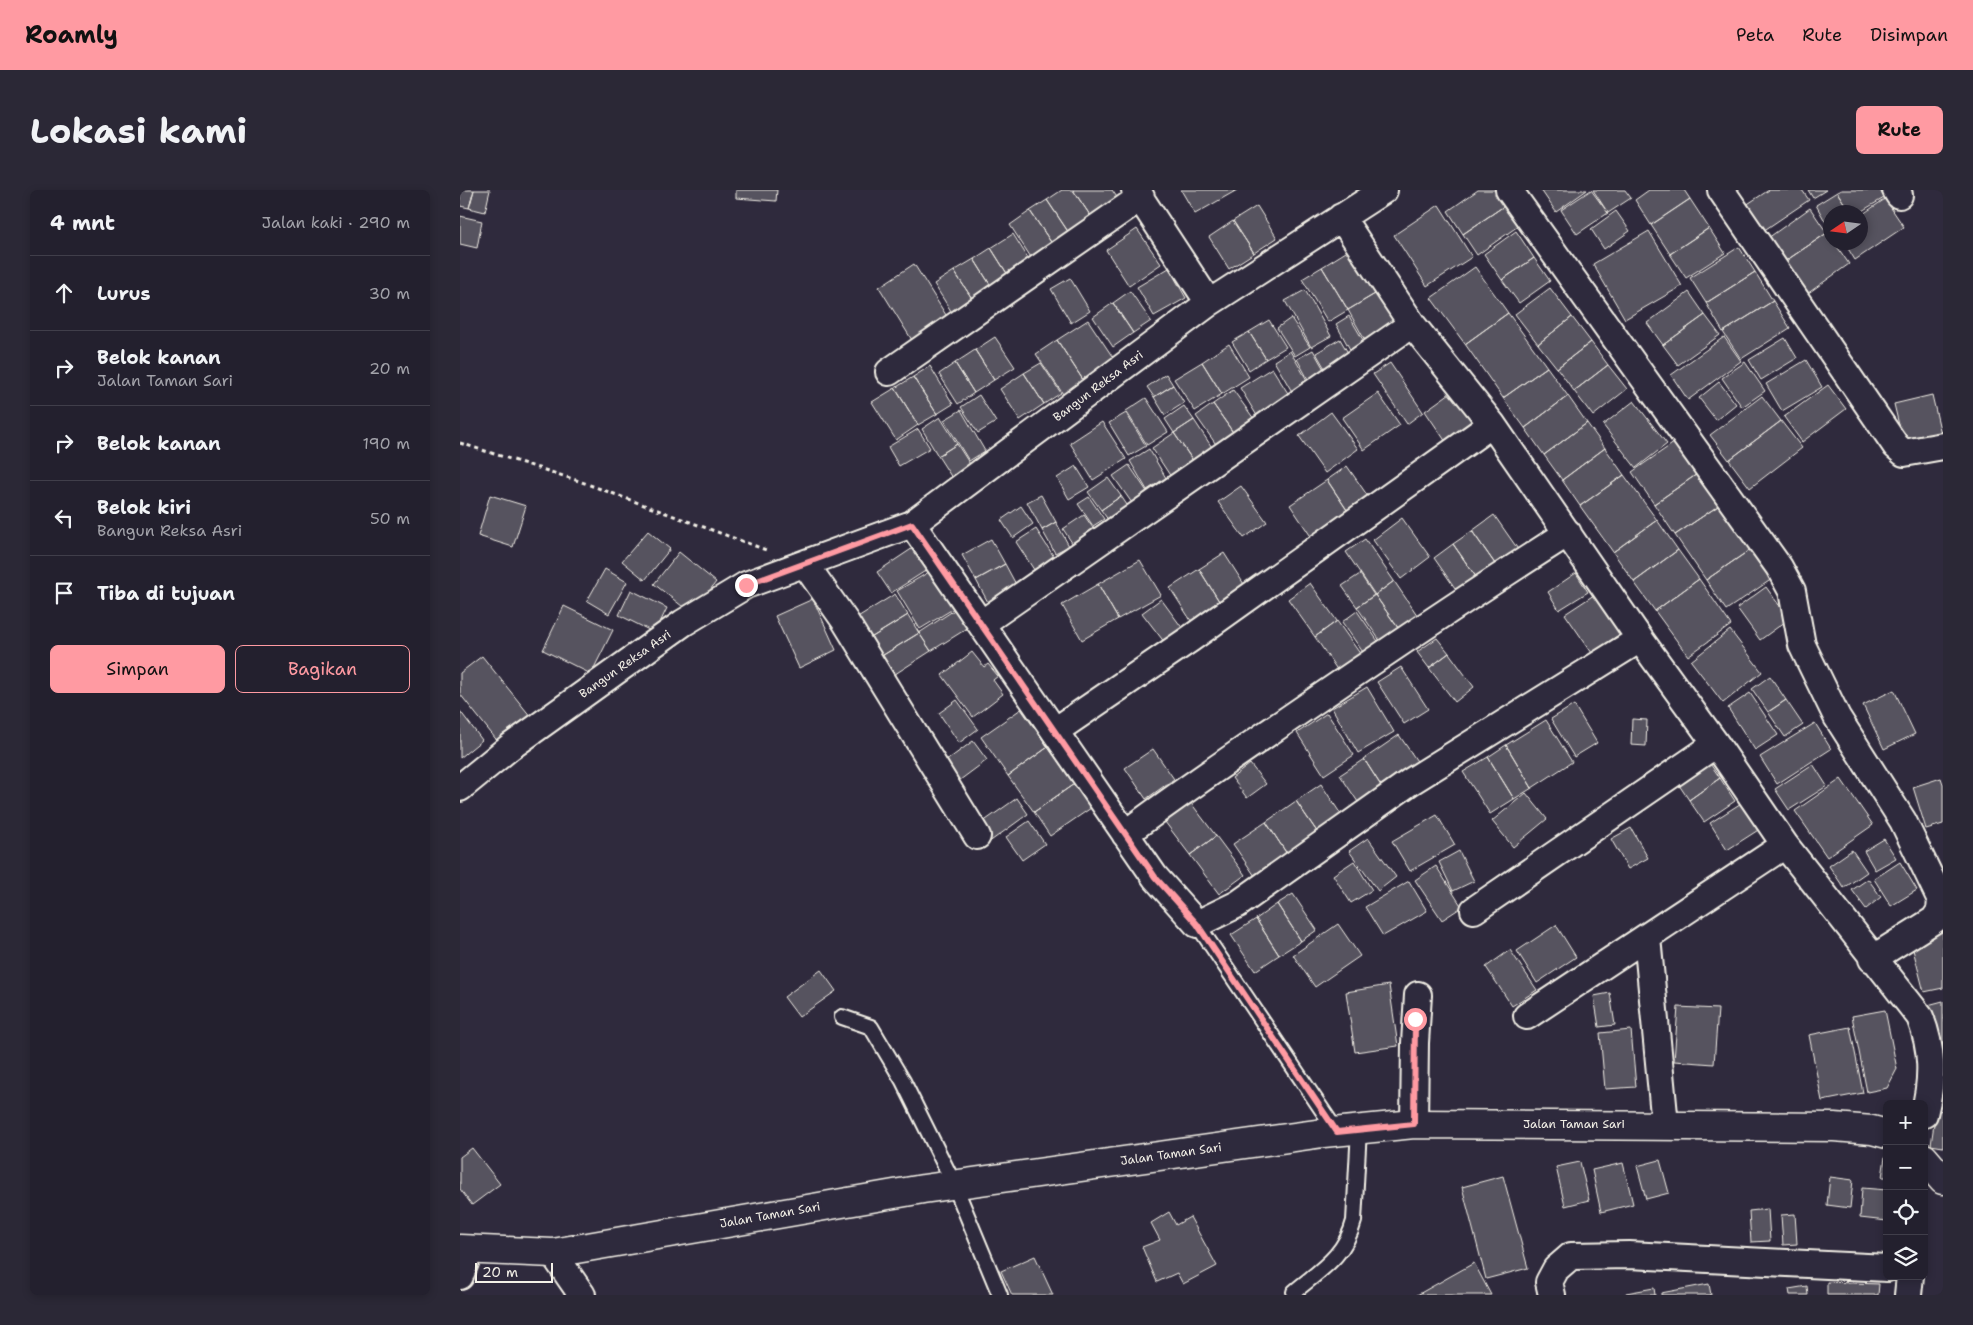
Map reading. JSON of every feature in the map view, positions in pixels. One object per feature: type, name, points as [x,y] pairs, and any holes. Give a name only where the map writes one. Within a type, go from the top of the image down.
[{"type":"street","name":"Bangun Reksa Asri","points":[[460,788],[510,747],[683,623],[746,585],[912,524],[1209,303],[1384,190]]},
{"type":"street","points":[[1509,190],[1779,566],[1792,591],[1802,645],[1832,708],[1903,821],[1941,900],[1940,911],[1934,920],[1872,959]]},
{"type":"street","points":[[1721,190],[1896,446],[1904,453],[1943,446]]},
{"type":"street","points":[[889,372],[1138,194],[1209,303]]},
{"type":"street","points":[[1341,217],[1412,324],[1492,424],[1785,846],[1872,959],[1920,1017],[1928,1038],[1931,1064],[1928,1100]]},
{"type":"street","points":[[981,624],[1412,324]]},
{"type":"street","points":[[1055,731],[1190,639],[1492,424]]},
{"type":"street","points":[[912,524],[1155,877],[1197,924],[1238,904],[1410,782],[1640,639]]},
{"type":"street","points":[[1125,834],[1162,806],[1327,692],[1568,532]]},
{"type":"street","points":[[805,564],[845,621],[977,836]]},
{"type":"street","points":[[1474,910],[1716,744]]},
{"type":"street","points":[[1527,1016],[1785,846]]},
{"type":"street","points":[[1647,937],[1665,1124]]},
{"type":"street","points":[[1414,1124],[1414,1043],[1418,995]]},
{"type":"street","name":"Jalan Taman Sari","points":[[465,1249],[553,1253],[954,1184],[1348,1130],[1414,1124],[1665,1124],[1834,1127],[1872,1130],[1883,1133]]},
{"type":"street","points":[[1928,1163],[1943,1180]]},
{"type":"street","points":[[460,1276],[465,1249]]},
{"type":"street","points":[[553,1253],[582,1295]]},
{"type":"street","points":[[1552,1295],[1549,1282],[1556,1268],[1571,1256],[1629,1255],[1883,1268]]},
{"type":"street","points":[[1908,1295],[1910,1280]]},
{"type":"lane","points":[[1197,924],[1348,1130],[1354,1221],[1350,1235],[1344,1248],[1294,1292]]},
{"type":"lane","points":[[842,1017],[871,1027],[903,1081],[954,1184],[1000,1295]]},
{"type":"path","points":[[460,443],[579,482],[767,550]]},
{"type":"building","points":[[460,190],[474,190],[469,208],[460,206]]},
{"type":"building","points":[[474,190],[490,190],[485,212],[469,208]]},
{"type":"building","points":[[736,190],[777,190],[776,201],[736,198]]},
{"type":"building","points":[[1062,190],[1073,190],[1094,221],[1071,236],[1047,200]]},
{"type":"building","points":[[1073,190],[1112,190],[1121,203],[1094,221]]},
{"type":"building","points":[[1181,190],[1237,190],[1195,214]]},
{"type":"building","points":[[1478,190],[1497,190],[1507,204],[1463,234],[1448,211]]},
{"type":"building","points":[[1541,190],[1587,190],[1556,212]]},
{"type":"building","points":[[1591,190],[1608,213],[1577,234],[1561,210]]},
{"type":"building","points":[[1593,190],[1625,190],[1631,198],[1608,213]]},
{"type":"building","points":[[1649,190],[1684,190],[1690,199],[1651,225],[1635,200]]},
{"type":"building","points":[[1769,190],[1802,190],[1809,200],[1760,233],[1743,207]]},
{"type":"building","points":[[1808,190],[1826,190],[1813,198]]},
{"type":"building","points":[[1841,190],[1880,190],[1884,198],[1868,207],[1868,205],[1845,205],[1837,192]]},
{"type":"building","points":[[1837,192],[1845,205],[1823,205],[1823,218],[1816,205]]},
{"type":"building","points":[[1690,199],[1709,228],[1670,254],[1651,225]]},
{"type":"building","points":[[1885,199],[1904,227],[1855,260],[1849,250],[1868,250],[1868,211]]},
{"type":"building","points":[[1047,200],[1071,236],[1055,248],[1030,211]]},
{"type":"building","points":[[1507,204],[1521,224],[1477,255],[1463,234]]},
{"type":"building","points":[[1439,205],[1472,257],[1427,286],[1394,235]]},
{"type":"building","points":[[1257,206],[1277,238],[1254,253],[1233,221]]},
{"type":"building","points":[[1810,208],[1823,227],[1823,236],[1784,262],[1768,238]]},
{"type":"building","points":[[1030,211],[1055,248],[1034,262],[1010,225]]},
{"type":"building","points":[[1616,211],[1630,231],[1604,249],[1591,229]]},
{"type":"building","points":[[460,216],[482,221],[477,248],[460,244]]},
{"type":"building","points":[[1233,221],[1254,253],[1229,269],[1209,237]]},
{"type":"building","points":[[1709,228],[1725,253],[1686,278],[1670,254]]},
{"type":"building","points":[[1137,229],[1161,264],[1129,286],[1106,250]]},
{"type":"building","points":[[1516,231],[1534,258],[1502,280],[1484,254]]},
{"type":"building","points":[[1649,231],[1682,286],[1625,319],[1593,264]]},
{"type":"building","points":[[1013,234],[1035,269],[1013,283],[991,248]]},
{"type":"building","points":[[1823,236],[1823,250],[1839,250],[1849,264],[1807,294],[1784,262]]},
{"type":"building","points":[[1354,247],[1380,291],[1348,310],[1322,267]]},
{"type":"building","points":[[1739,247],[1755,272],[1706,303],[1690,278]]},
{"type":"building","points":[[991,248],[1013,283],[996,294],[974,259]]},
{"type":"building","points":[[1534,258],[1550,281],[1519,303],[1502,280]]},
{"type":"building","points":[[974,259],[996,294],[977,306],[954,271]]},
{"type":"building","points":[[914,264],[951,323],[915,345],[879,287]]},
{"type":"building","points":[[1322,267],[1348,310],[1328,322],[1302,279]]},
{"type":"building","points":[[1475,267],[1508,313],[1465,344],[1431,298]]},
{"type":"building","points":[[1169,268],[1186,298],[1154,316],[1137,287]]},
{"type":"building","points":[[954,271],[977,306],[956,319],[934,284]]},
{"type":"building","points":[[1755,272],[1773,301],[1723,332],[1706,303]]},
{"type":"building","points":[[1070,278],[1090,311],[1071,323],[1051,289]]},
{"type":"building","points":[[1550,288],[1572,317],[1538,344],[1515,314]]},
{"type":"building","points":[[1305,290],[1331,336],[1311,347],[1285,301]]},
{"type":"building","points":[[1130,291],[1151,321],[1133,333],[1113,303]]},
{"type":"building","points":[[1380,291],[1398,322],[1366,342],[1348,310]]},
{"type":"building","points":[[1689,292],[1705,315],[1663,345],[1647,323]]},
{"type":"building","points":[[1773,301],[1790,328],[1741,359],[1723,332]]},
{"type":"building","points":[[1113,303],[1133,333],[1113,347],[1093,317]]},
{"type":"building","points":[[1508,313],[1547,367],[1503,398],[1465,344]]},
{"type":"building","points":[[1705,315],[1720,335],[1678,365],[1663,345]]},
{"type":"building","points":[[1349,316],[1366,345],[1352,353],[1336,324]]},
{"type":"building","points":[[1572,317],[1591,342],[1557,368],[1538,344]]},
{"type":"building","points":[[1291,318],[1310,347],[1295,356],[1277,328]]},
{"type":"building","points":[[1088,320],[1116,362],[1085,383],[1057,340]]},
{"type":"building","points":[[1269,320],[1286,347],[1266,359],[1249,332]]},
{"type":"building","points":[[1249,332],[1266,359],[1249,370],[1232,342]]},
{"type":"building","points":[[995,337],[1015,367],[994,380],[975,350]]},
{"type":"building","points":[[1724,337],[1741,361],[1688,400],[1671,375]]},
{"type":"building","points":[[1785,338],[1797,358],[1761,380],[1749,360]]},
{"type":"building","points":[[1340,339],[1351,358],[1327,372],[1316,353]]},
{"type":"building","points":[[1057,340],[1085,383],[1065,397],[1036,354]]},
{"type":"building","points":[[1591,342],[1608,365],[1574,391],[1557,368]]},
{"type":"building","points":[[1229,344],[1249,377],[1222,394],[1202,362]]},
{"type":"building","points":[[975,350],[994,380],[974,393],[955,363]]},
{"type":"building","points":[[1313,350],[1325,371],[1309,381],[1297,359]]},
{"type":"building","points":[[1290,351],[1310,385],[1294,395],[1274,361]]},
{"type":"building","points":[[1806,360],[1822,387],[1782,411],[1766,384]]},
{"type":"building","points":[[1202,362],[1222,394],[1195,411],[1174,379]]},
{"type":"building","points":[[1745,362],[1765,391],[1742,407],[1722,378]]},
{"type":"building","points":[[955,363],[974,393],[958,404],[939,374]]},
{"type":"building","points":[[1041,363],[1061,393],[1044,404],[1024,373]]},
{"type":"building","points":[[1390,363],[1423,412],[1407,424],[1373,374]]},
{"type":"building","points":[[1608,365],[1627,389],[1593,416],[1574,391]]},
{"type":"building","points":[[930,366],[953,404],[937,414],[913,377]]},
{"type":"building","points":[[1547,367],[1568,396],[1525,428],[1503,398]]},
{"type":"building","points":[[1272,368],[1291,398],[1259,419],[1240,388]]},
{"type":"building","points":[[1024,373],[1044,404],[1020,420],[1000,389]]},
{"type":"building","points":[[1166,374],[1173,385],[1154,397],[1147,387]]},
{"type":"building","points":[[913,377],[937,414],[918,425],[895,388]]},
{"type":"building","points":[[1719,382],[1736,404],[1716,420],[1699,398]]},
{"type":"building","points":[[1173,385],[1184,403],[1165,415],[1154,397]]},
{"type":"building","points":[[1828,385],[1846,409],[1802,442],[1784,417]]},
{"type":"building","points":[[895,388],[918,425],[896,440],[872,402]]},
{"type":"building","points":[[1457,388],[1479,419],[1446,442],[1425,411]]},
{"type":"building","points":[[1233,390],[1257,423],[1237,438],[1213,404]]},
{"type":"building","points":[[1378,393],[1400,425],[1364,450],[1342,418]]},
{"type":"building","points":[[979,395],[996,422],[978,433],[961,407]]},
{"type":"building","points":[[1932,395],[1941,434],[1903,442],[1894,404]]},
{"type":"building","points":[[1568,396],[1587,423],[1544,455],[1525,428]]},
{"type":"building","points":[[1762,396],[1781,421],[1729,460],[1710,435]]},
{"type":"building","points":[[1146,398],[1168,432],[1147,445],[1126,411]]},
{"type":"building","points":[[1634,401],[1667,444],[1636,468],[1603,425]]},
{"type":"building","points":[[1213,404],[1237,438],[1220,450],[1196,416]]},
{"type":"building","points":[[1184,406],[1194,420],[1174,433],[1165,419]]},
{"type":"building","points":[[961,410],[985,451],[969,461],[944,420]]},
{"type":"building","points":[[1331,412],[1358,449],[1325,473],[1299,436]]},
{"type":"building","points":[[1126,413],[1146,446],[1129,456],[1109,423]]},
{"type":"building","points":[[940,417],[957,444],[938,456],[922,429]]},
{"type":"building","points":[[1194,420],[1217,455],[1198,468],[1174,433]]},
{"type":"building","points":[[1781,421],[1802,448],[1750,488],[1729,460]]},
{"type":"building","points":[[1102,422],[1126,459],[1093,480],[1070,443]]},
{"type":"building","points":[[1587,423],[1605,448],[1562,480],[1544,455]]},
{"type":"building","points":[[918,429],[930,448],[899,466],[888,447]]},
{"type":"building","points":[[1174,433],[1198,468],[1175,483],[1152,448]]},
{"type":"building","points":[[1681,438],[1703,470],[1654,504],[1632,472]]},
{"type":"building","points":[[957,444],[973,469],[954,481],[938,456]]},
{"type":"building","points":[[1605,448],[1624,475],[1580,506],[1562,480]]},
{"type":"building","points":[[1149,449],[1166,478],[1147,490],[1130,461]]},
{"type":"building","points":[[1129,465],[1148,493],[1132,503],[1113,476]]},
{"type":"building","points":[[1076,466],[1089,487],[1069,499],[1057,478]]},
{"type":"building","points":[[1347,466],[1374,505],[1353,519],[1327,480]]},
{"type":"building","points":[[1703,470],[1724,502],[1675,535],[1654,504]]},
{"type":"building","points":[[1624,475],[1657,520],[1613,552],[1580,506]]},
{"type":"building","points":[[1108,478],[1121,496],[1101,510],[1088,492]]},
{"type":"building","points":[[1327,480],[1353,519],[1316,544],[1290,505]]},
{"type":"building","points":[[1241,486],[1267,522],[1244,538],[1218,502]]},
{"type":"building","points":[[490,495],[526,506],[513,547],[478,536]]},
{"type":"building","points":[[1041,495],[1056,522],[1042,530],[1027,502]]},
{"type":"building","points":[[1121,496],[1131,511],[1112,525],[1101,510]]},
{"type":"building","points":[[1089,497],[1104,519],[1093,526],[1078,504]]},
{"type":"building","points":[[1724,502],[1754,547],[1706,580],[1675,535]]},
{"type":"building","points":[[1021,506],[1033,524],[1013,538],[1001,520]]},
{"type":"building","points":[[1084,515],[1100,538],[1078,552],[1063,529]]},
{"type":"building","points":[[1494,515],[1522,555],[1500,571],[1472,531]]},
{"type":"building","points":[[1402,518],[1430,557],[1401,579],[1373,540]]},
{"type":"building","points":[[1657,520],[1678,550],[1634,582],[1613,552]]},
{"type":"building","points":[[1056,522],[1069,546],[1055,553],[1042,530]]},
{"type":"building","points":[[1036,529],[1060,566],[1040,579],[1016,542]]},
{"type":"building","points":[[648,531],[670,549],[645,580],[622,561]]},
{"type":"building","points":[[1472,531],[1500,571],[1481,584],[1453,544]]},
{"type":"building","points":[[991,539],[1005,564],[976,580],[962,555]]},
{"type":"building","points":[[1365,539],[1394,581],[1375,595],[1346,552]]},
{"type":"building","points":[[1453,544],[1481,584],[1462,598],[1434,558]]},
{"type":"building","points":[[916,546],[930,568],[891,593],[877,572]]},
{"type":"building","points":[[1754,547],[1775,577],[1726,610],[1706,580]]},
{"type":"building","points":[[1678,550],[1699,579],[1655,611],[1634,582]]},
{"type":"building","points":[[679,552],[716,582],[692,614],[654,584]]},
{"type":"building","points":[[1224,553],[1249,592],[1224,609],[1199,569]]},
{"type":"building","points":[[1140,560],[1161,595],[1118,619],[1098,584]]},
{"type":"building","points":[[1005,564],[1019,590],[990,606],[976,580]]},
{"type":"building","points":[[939,566],[961,604],[920,629],[897,591]]},
{"type":"building","points":[[605,569],[627,582],[609,614],[587,601]]},
{"type":"building","points":[[1199,569],[1224,609],[1195,627],[1170,588]]},
{"type":"building","points":[[1576,573],[1588,592],[1559,610],[1548,592]]},
{"type":"building","points":[[1360,574],[1374,595],[1357,607],[1342,586]]},
{"type":"building","points":[[1699,579],[1731,625],[1688,656],[1655,611]]},
{"type":"building","points":[[1394,581],[1422,622],[1403,635],[1375,595]]},
{"type":"building","points":[[1310,583],[1337,621],[1315,637],[1288,599]]},
{"type":"building","points":[[1098,584],[1118,619],[1082,640],[1062,605]]},
{"type":"building","points":[[1766,587],[1789,619],[1760,640],[1737,608]]},
{"type":"building","points":[[631,590],[667,608],[655,633],[619,615]]},
{"type":"building","points":[[1600,591],[1626,630],[1592,653],[1565,614]]},
{"type":"building","points":[[895,594],[908,615],[869,639],[856,618]]},
{"type":"building","points":[[1375,595],[1403,635],[1385,648],[1357,607]]},
{"type":"building","points":[[813,599],[836,650],[799,668],[775,616]]},
{"type":"building","points":[[1161,599],[1183,629],[1165,643],[1142,613]]},
{"type":"building","points":[[564,606],[613,630],[591,674],[543,650]]},
{"type":"building","points":[[959,607],[971,626],[931,651],[919,633]]},
{"type":"building","points":[[1357,611],[1382,647],[1367,658],[1342,622]]},
{"type":"building","points":[[908,615],[919,633],[880,657],[869,639]]},
{"type":"building","points":[[1337,621],[1361,655],[1338,671],[1315,637]]},
{"type":"building","points":[[1730,630],[1762,672],[1723,703],[1691,661]]},
{"type":"building","points":[[919,633],[931,651],[892,676],[880,657]]},
{"type":"building","points":[[1437,638],[1449,653],[1429,668],[1417,652]]},
{"type":"building","points":[[972,652],[984,667],[988,664],[998,676],[993,680],[1003,694],[973,717],[942,675]]},
{"type":"building","points":[[1449,653],[1474,687],[1455,702],[1429,668]]},
{"type":"building","points":[[482,656],[531,717],[499,743],[460,694],[460,673]]},
{"type":"building","points":[[1401,667],[1428,709],[1404,724],[1377,682]]},
{"type":"building","points":[[1770,676],[1786,700],[1768,712],[1752,689]]},
{"type":"building","points":[[1367,687],[1394,732],[1358,753],[1332,708]]},
{"type":"building","points":[[1894,690],[1915,734],[1884,749],[1863,705]]},
{"type":"building","points":[[1750,693],[1778,735],[1755,750],[1728,708]]},
{"type":"building","points":[[957,700],[978,729],[959,743],[939,713]]},
{"type":"building","points":[[1786,700],[1803,725],[1785,737],[1768,712]]},
{"type":"building","points":[[1574,705],[1597,743],[1574,757],[1551,719]]},
{"type":"building","points":[[1021,709],[1048,747],[1008,776],[981,737]]},
{"type":"building","points":[[460,711],[482,740],[460,758]]},
{"type":"building","points":[[1327,713],[1354,755],[1324,775],[1297,733]]},
{"type":"building","points":[[1632,719],[1647,720],[1646,746],[1631,745]]},
{"type":"building","points":[[1546,720],[1572,762],[1532,788],[1506,745]]},
{"type":"building","points":[[1815,723],[1831,749],[1777,784],[1760,757]]},
{"type":"building","points":[[1399,735],[1421,767],[1385,792],[1364,759]]},
{"type":"building","points":[[973,741],[987,760],[956,783],[942,764]]},
{"type":"building","points":[[1506,745],[1532,788],[1514,799],[1488,757]]},
{"type":"building","points":[[1048,747],[1074,784],[1034,812],[1008,776]]},
{"type":"building","points":[[1153,749],[1174,779],[1146,799],[1125,768]]},
{"type":"building","points":[[1488,757],[1514,799],[1490,814],[1463,772]]},
{"type":"building","points":[[1706,758],[1720,778],[1689,800],[1675,779]]},
{"type":"building","points":[[1364,759],[1385,792],[1362,808],[1340,775]]},
{"type":"building","points":[[1250,764],[1266,784],[1247,798],[1232,778]]},
{"type":"building","points":[[1813,764],[1827,786],[1789,810],[1775,789]]},
{"type":"building","points":[[1720,778],[1735,801],[1704,822],[1689,800]]},
{"type":"building","points":[[1941,778],[1943,784],[1943,824],[1926,829],[1913,787]]},
{"type":"building","points":[[1841,779],[1873,825],[1827,857],[1795,811]]},
{"type":"building","points":[[1074,784],[1091,808],[1050,836],[1034,812]]},
{"type":"building","points":[[1321,784],[1346,822],[1322,839],[1296,801]]},
{"type":"building","points":[[1526,793],[1547,819],[1513,847],[1492,821]]},
{"type":"building","points":[[1017,798],[1028,814],[988,843],[976,827]]},
{"type":"building","points":[[1746,800],[1763,827],[1727,850],[1710,823]]},
{"type":"building","points":[[1296,801],[1322,839],[1291,860],[1266,822]]},
{"type":"building","points":[[1191,803],[1216,836],[1190,855],[1165,822]]},
{"type":"building","points":[[1437,815],[1455,845],[1410,871],[1392,841]]},
{"type":"building","points":[[1029,821],[1045,844],[1022,860],[1006,837]]},
{"type":"building","points":[[1266,822],[1291,860],[1259,882],[1233,844]]},
{"type":"building","points":[[1631,828],[1648,858],[1628,869],[1611,839]]},
{"type":"building","points":[[1216,836],[1245,875],[1219,894],[1190,855]]},
{"type":"building","points":[[1368,838],[1396,877],[1378,891],[1349,851]]},
{"type":"building","points":[[1884,839],[1896,858],[1875,870],[1864,851]]},
{"type":"building","points":[[1852,850],[1867,872],[1844,888],[1829,866]]},
{"type":"building","points":[[1459,851],[1474,881],[1453,891],[1439,862]]},
{"type":"building","points":[[1354,861],[1372,890],[1351,903],[1333,875]]},
{"type":"building","points":[[1900,862],[1917,890],[1891,906],[1874,879]]},
{"type":"building","points":[[1436,866],[1462,907],[1442,920],[1415,880]]},
{"type":"building","points":[[1868,879],[1881,897],[1866,909],[1852,890]]},
{"type":"building","points":[[1409,881],[1427,911],[1383,936],[1365,907]]},
{"type":"building","points":[[1293,894],[1317,930],[1301,941],[1277,904]]},
{"type":"building","points":[[1277,904],[1301,941],[1279,955],[1256,919]]},
{"type":"building","points":[[1256,919],[1279,955],[1255,971],[1231,935]]},
{"type":"building","points":[[1338,924],[1360,956],[1315,987],[1293,955]]},
{"type":"building","points":[[1556,925],[1576,957],[1537,983],[1517,951]]},
{"type":"building","points":[[1943,931],[1943,988],[1924,992],[1910,938]]},
{"type":"building","points":[[1510,950],[1537,990],[1512,1006],[1486,967]]},
{"type":"building","points":[[821,970],[836,991],[799,1017],[784,997]]},
{"type":"building","points":[[1389,985],[1398,1046],[1355,1052],[1346,992]]},
{"type":"building","points":[[1610,993],[1615,1025],[1599,1027],[1594,996]]},
{"type":"building","points":[[1943,1001],[1943,1052],[1938,1053],[1924,1006]]},
{"type":"building","points":[[1678,1007],[1718,1009],[1714,1064],[1674,1061]]},
{"type":"building","points":[[1885,1010],[1897,1069],[1887,1088],[1867,1092],[1852,1016]]},
{"type":"building","points":[[1850,1027],[1863,1093],[1822,1101],[1809,1035]]},
{"type":"building","points":[[1631,1030],[1636,1087],[1605,1089],[1600,1033]]},
{"type":"building","points":[[1936,1110],[1943,1111],[1943,1147],[1931,1145]]},
{"type":"building","points":[[472,1148],[500,1184],[472,1205],[460,1189],[460,1157]]},
{"type":"building","points":[[1660,1160],[1669,1193],[1646,1199],[1637,1166]]},
{"type":"building","points":[[1580,1162],[1589,1200],[1565,1206],[1556,1167]]},
{"type":"building","points":[[1623,1163],[1633,1204],[1601,1212],[1592,1170]]},
{"type":"building","points":[[1503,1176],[1528,1268],[1486,1279],[1462,1187]]},
{"type":"building","points":[[1830,1177],[1853,1180],[1850,1208],[1827,1205]]},
{"type":"building","points":[[1862,1188],[1883,1190],[1883,1221],[1860,1218]]},
{"type":"building","points":[[1768,1209],[1770,1241],[1751,1242],[1749,1211]]},
{"type":"building","points":[[1169,1212],[1176,1225],[1190,1217],[1217,1266],[1183,1284],[1177,1273],[1157,1282],[1142,1247],[1160,1240],[1151,1223]]},
{"type":"building","points":[[1795,1214],[1797,1244],[1783,1245],[1781,1215]]},
{"type":"building","points":[[1035,1256],[1053,1295],[1012,1295],[1001,1271]]},
{"type":"building","points":[[1474,1263],[1491,1295],[1417,1295]]},
{"type":"building","points":[[1827,1282],[1879,1284],[1878,1295],[1827,1295]]},
{"type":"building","points":[[1709,1284],[1711,1295],[1661,1295],[1661,1293]]},
{"type":"building","points":[[1807,1286],[1808,1295],[1790,1295],[1789,1289]]},
{"type":"building","points":[[1654,1288],[1655,1295],[1626,1295],[1626,1293]]},
{"type":"route","points":[[746,585],[912,524],[1155,877],[1197,924],[1315,1096],[1337,1132],[1414,1124],[1415,1019]]}]
